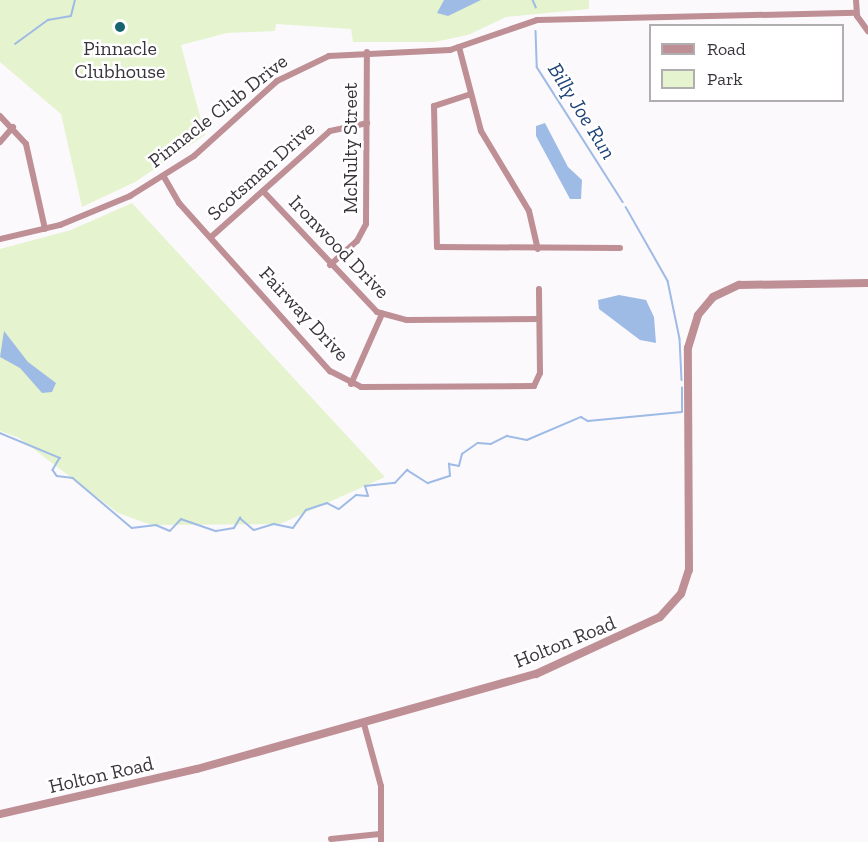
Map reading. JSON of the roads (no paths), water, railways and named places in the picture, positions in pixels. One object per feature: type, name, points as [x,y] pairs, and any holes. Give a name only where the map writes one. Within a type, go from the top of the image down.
[{"type":"street","points":[[856,0],[856,13],[868,32]]},
{"type":"street","name":"Pinnacle Club Drive","points":[[0,239],[45,229],[105,207],[164,177],[288,74],[328,56],[459,48],[537,20],[856,13]]},
{"type":"street","points":[[459,48],[485,143],[529,212],[538,249]]},
{"type":"street","name":"McNulty Street","points":[[330,265],[357,241],[366,224],[366,52]]},
{"type":"street","points":[[471,94],[434,106],[436,245],[538,249],[620,248]]},
{"type":"street","points":[[0,116],[13,127],[28,148],[45,229]]},
{"type":"street","name":"Scotsman Drive","points":[[211,237],[336,127],[367,123]]},
{"type":"street","points":[[0,142],[13,127]]},
{"type":"street","name":"Fairway Drive","points":[[164,177],[211,237],[330,371],[351,384],[381,390],[534,386],[540,373],[539,319]]},
{"type":"street","name":"Ironwood Drive","points":[[263,191],[330,265],[382,314],[407,320],[539,319]]},
{"type":"street","name":"Holton Road","points":[[0,814],[151,781],[552,669],[667,612],[681,594],[689,570],[688,348],[698,315],[713,297],[739,285],[868,283]]},
{"type":"street","points":[[539,289],[539,319]]},
{"type":"street","points":[[351,384],[382,314]]},
{"type":"street","points":[[364,723],[381,786],[381,842]]},
{"type":"street","points":[[331,839],[380,834]]},
{"type":"water","points":[[444,0],[481,0],[448,16],[437,13]]},
{"type":"water","points":[[545,123],[568,167],[582,180],[581,199],[570,199],[536,136],[536,126]]},
{"type":"water","points":[[619,295],[646,300],[654,317],[656,343],[640,340],[599,309],[598,300]]},
{"type":"water","points":[[4,331],[28,362],[56,383],[52,392],[42,393],[20,368],[0,357]]},
{"type":"waterway","points":[[15,44],[48,20],[71,16],[75,0]]},
{"type":"waterway","name":"Billy Joe Run","points":[[533,0],[536,7]]},
{"type":"waterway","name":"Billy Joe Run","points":[[536,31],[537,67],[623,202]]},
{"type":"waterway","name":"Billy Joe Run","points":[[626,207],[668,281],[680,339],[682,380]]},
{"type":"waterway","name":"Billy Joe Run","points":[[0,433],[60,458],[53,470],[57,476],[73,478],[132,528],[156,525],[170,531],[181,519],[216,531],[234,528],[240,518],[254,530],[274,524],[293,528],[306,510],[327,503],[339,509],[356,495],[368,496],[365,486],[395,483],[407,470],[428,483],[450,476],[449,464],[459,466],[462,454],[478,443],[491,444],[507,436],[527,440],[581,417],[588,421],[682,412],[682,388]]},
{"type":"place","name":"Pinnacle Clubhouse","points":[[120,27]]}]
